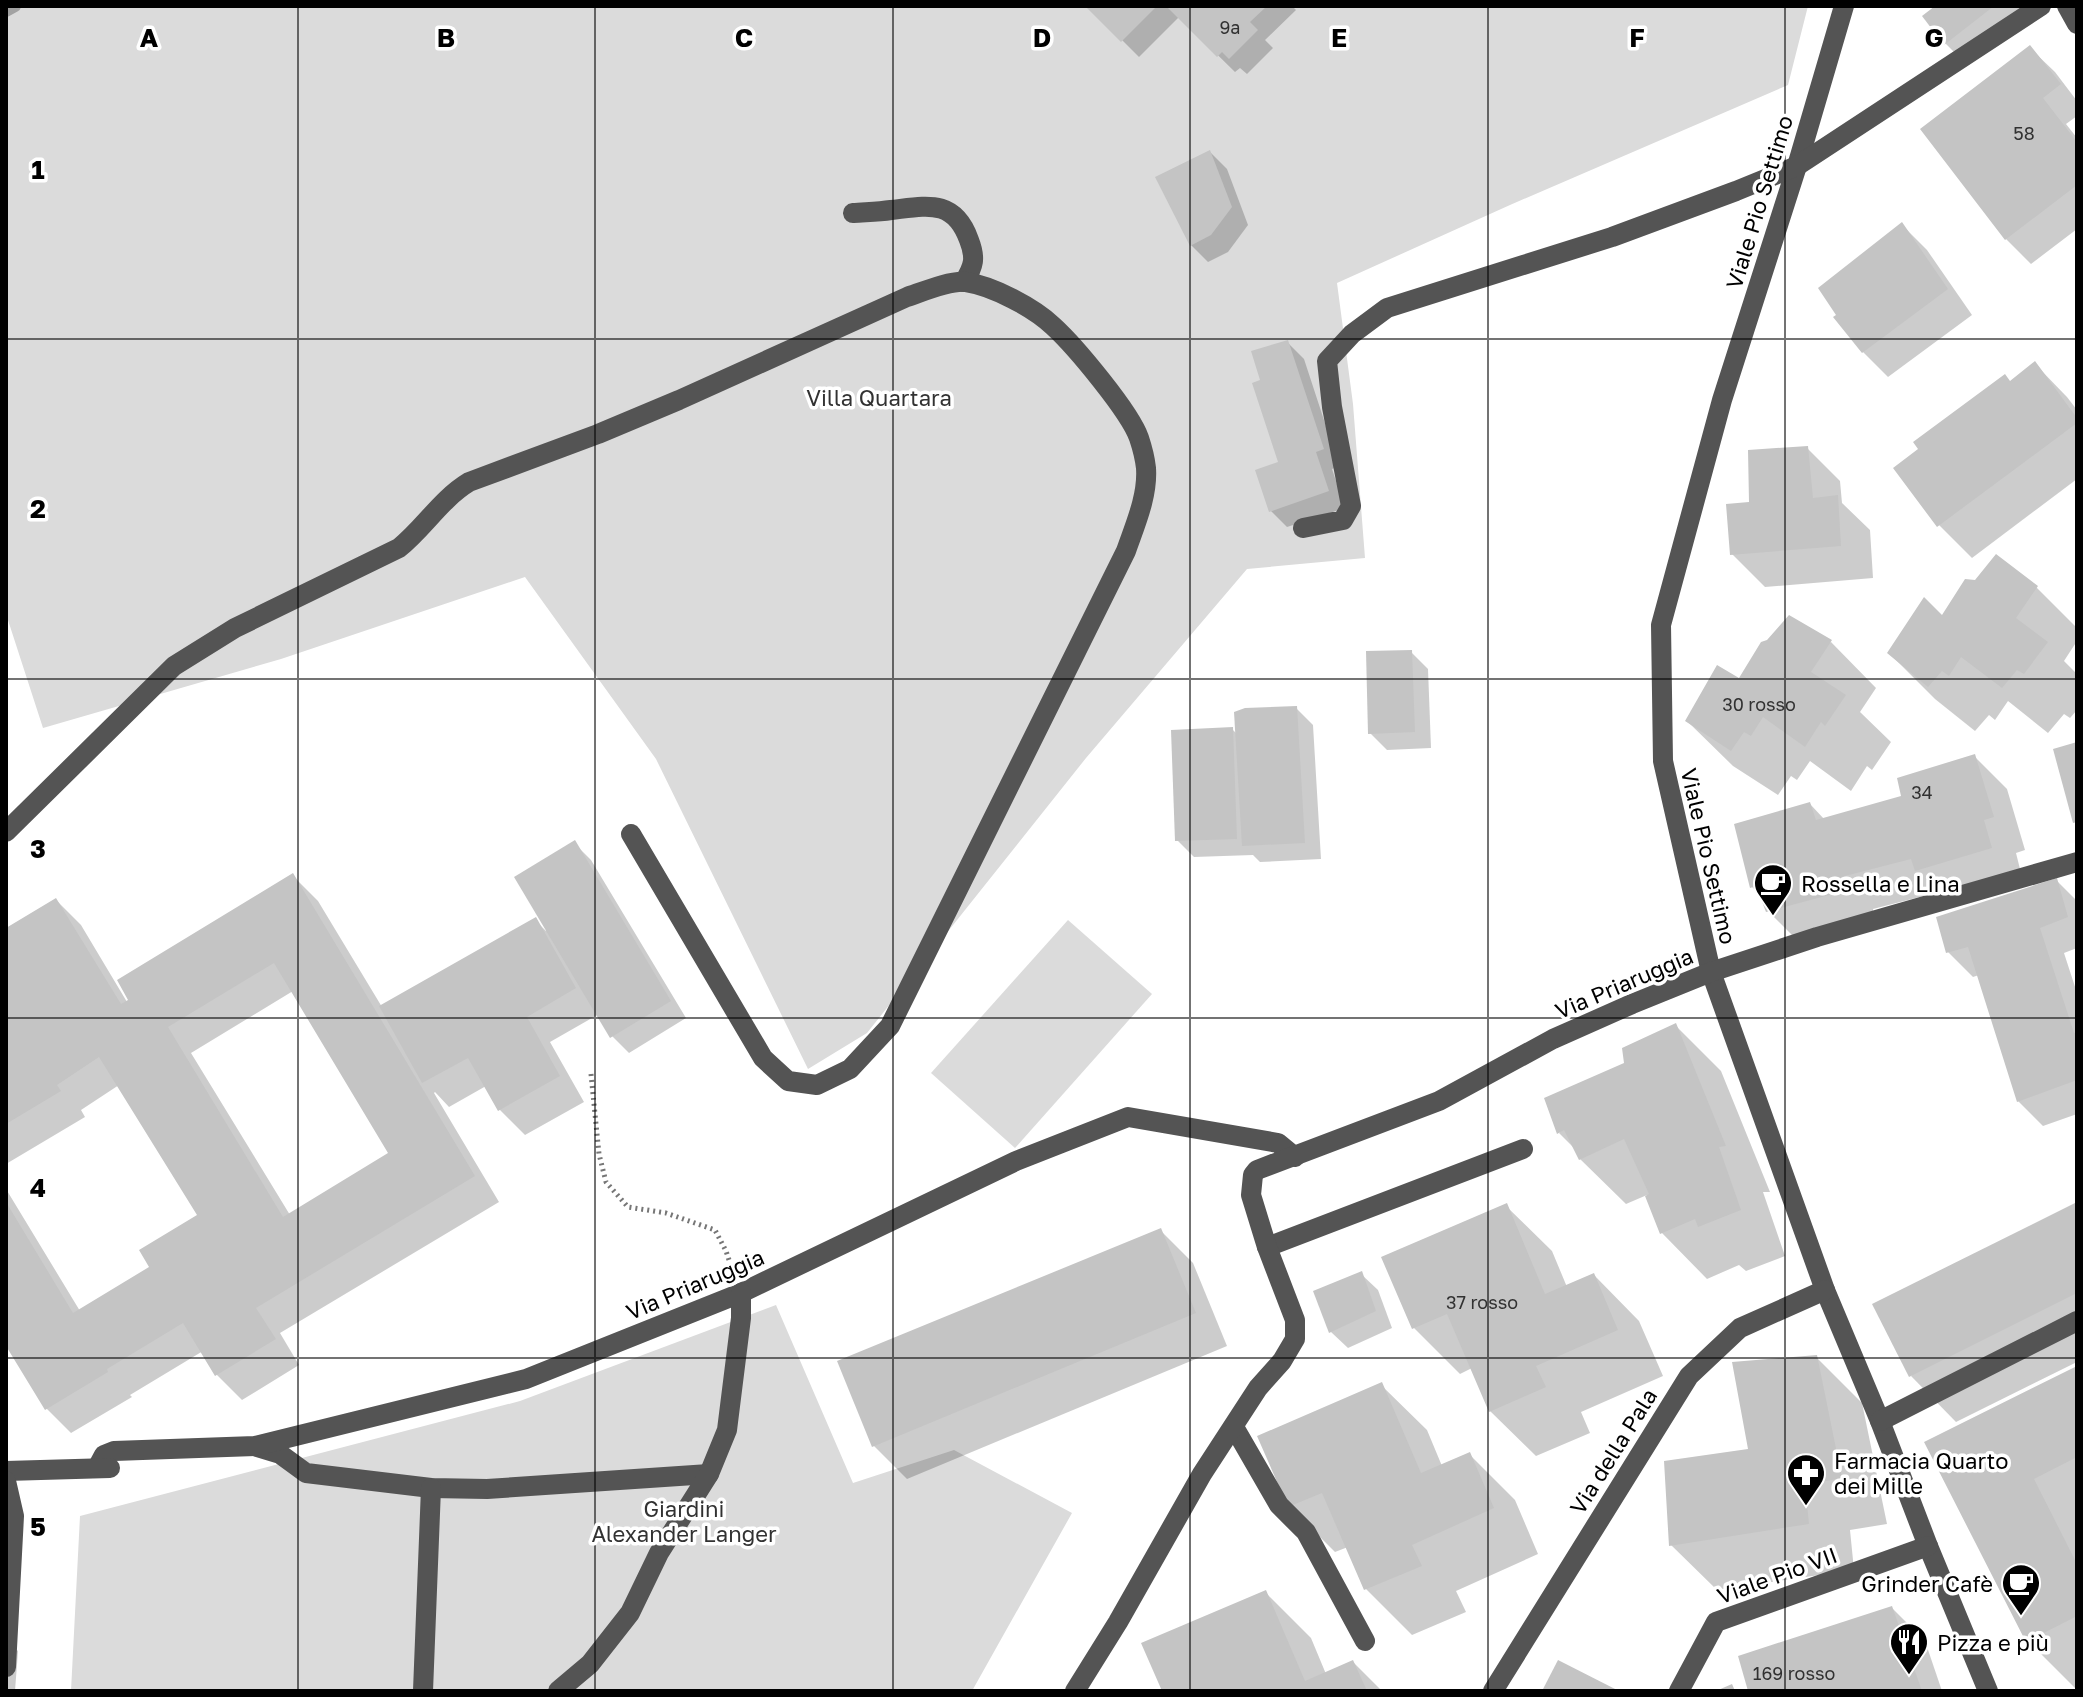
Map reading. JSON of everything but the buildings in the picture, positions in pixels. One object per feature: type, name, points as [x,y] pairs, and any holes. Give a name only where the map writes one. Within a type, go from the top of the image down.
[{"type":"street","name":"Viale Pio Settimo","points":[[1844,6],[1797,166],[1722,400],[1661,625],[1663,761],[1711,972],[1825,1290],[1988,1691]]},
{"type":"street","points":[[1303,528],[1343,520],[1351,506],[1332,407],[1327,361],[1352,334],[1387,308],[1612,237],[1797,166],[2041,6]]},
{"type":"street","points":[[2067,6],[2077,24]]},
{"type":"street","points":[[853,213],[925,205],[949,213],[957,218],[967,233],[973,249],[974,267],[964,282]]},
{"type":"street","points":[[6,832],[174,666],[235,628],[399,548],[454,491],[469,482],[598,434],[907,297],[964,282],[1002,294],[1053,326],[1086,362],[1139,436],[1146,469],[1143,501],[1126,551],[890,1026],[850,1069],[817,1085],[788,1081],[763,1058],[631,834]]},
{"type":"street","name":"Via Priaruggia","points":[[1234,1427],[1258,1388],[1282,1361],[1295,1339],[1295,1320],[1251,1195],[1253,1175],[1257,1170],[1439,1101],[1553,1039],[1711,972],[1817,937],[2077,862]]},
{"type":"street","name":"Via Priaruggia","points":[[6,1471],[104,1468],[104,1455],[114,1451],[255,1446],[526,1379],[741,1293],[1016,1161],[1128,1117],[1278,1143],[1295,1157]]},
{"type":"street","points":[[1267,1247],[1523,1149]]},
{"type":"street","name":"Via della Pala","points":[[1493,1691],[1689,1376],[1740,1328],[1825,1290]]},
{"type":"street","points":[[558,1691],[590,1664],[630,1613],[659,1553],[709,1474],[727,1430],[741,1318],[741,1293]]},
{"type":"street","points":[[1880,1421],[2077,1321]]},
{"type":"street","points":[[1075,1691],[1202,1474],[1234,1427],[1279,1505],[1306,1532],[1365,1641]]},
{"type":"street","points":[[255,1446],[280,1454],[306,1473],[431,1488],[487,1489],[709,1474]]},
{"type":"street","points":[[6,1481],[14,1516],[6,1667]]},
{"type":"street","points":[[423,1691],[431,1488]]},
{"type":"street","name":"Viale Pio VII","points":[[1679,1691],[1716,1622],[1928,1546]]},
{"type":"path","points":[[591,1074],[599,1154],[606,1182],[628,1207],[666,1213],[715,1230],[741,1293]]},
{"type":"green space","name":"Villa Quartara","points":[[6,6],[1808,6],[1788,85],[1337,283],[1353,404],[1365,558],[1247,569],[1086,758],[867,1033],[808,1069],[656,759],[525,577],[281,659],[43,728],[6,614]]},
{"type":"green space","points":[[1068,920],[1152,994],[1015,1148],[931,1073]]},
{"type":"green space","name":"Giardini Alexander Langer","points":[[776,1305],[853,1483],[954,1450],[1072,1513],[972,1691],[71,1691],[80,1516],[520,1401]]},
{"type":"waterway","points":[[6,11],[15,6]]},
{"type":"place","name":"Rossella e Lina","points":[[1773,917]]},
{"type":"place","name":"Farmacia Quarto dei Mille","points":[[1806,1507]]},
{"type":"place","name":"Grinder Cafè","points":[[2021,1617]]},
{"type":"place","name":"Pizza e più","points":[[1909,1676]]}]
